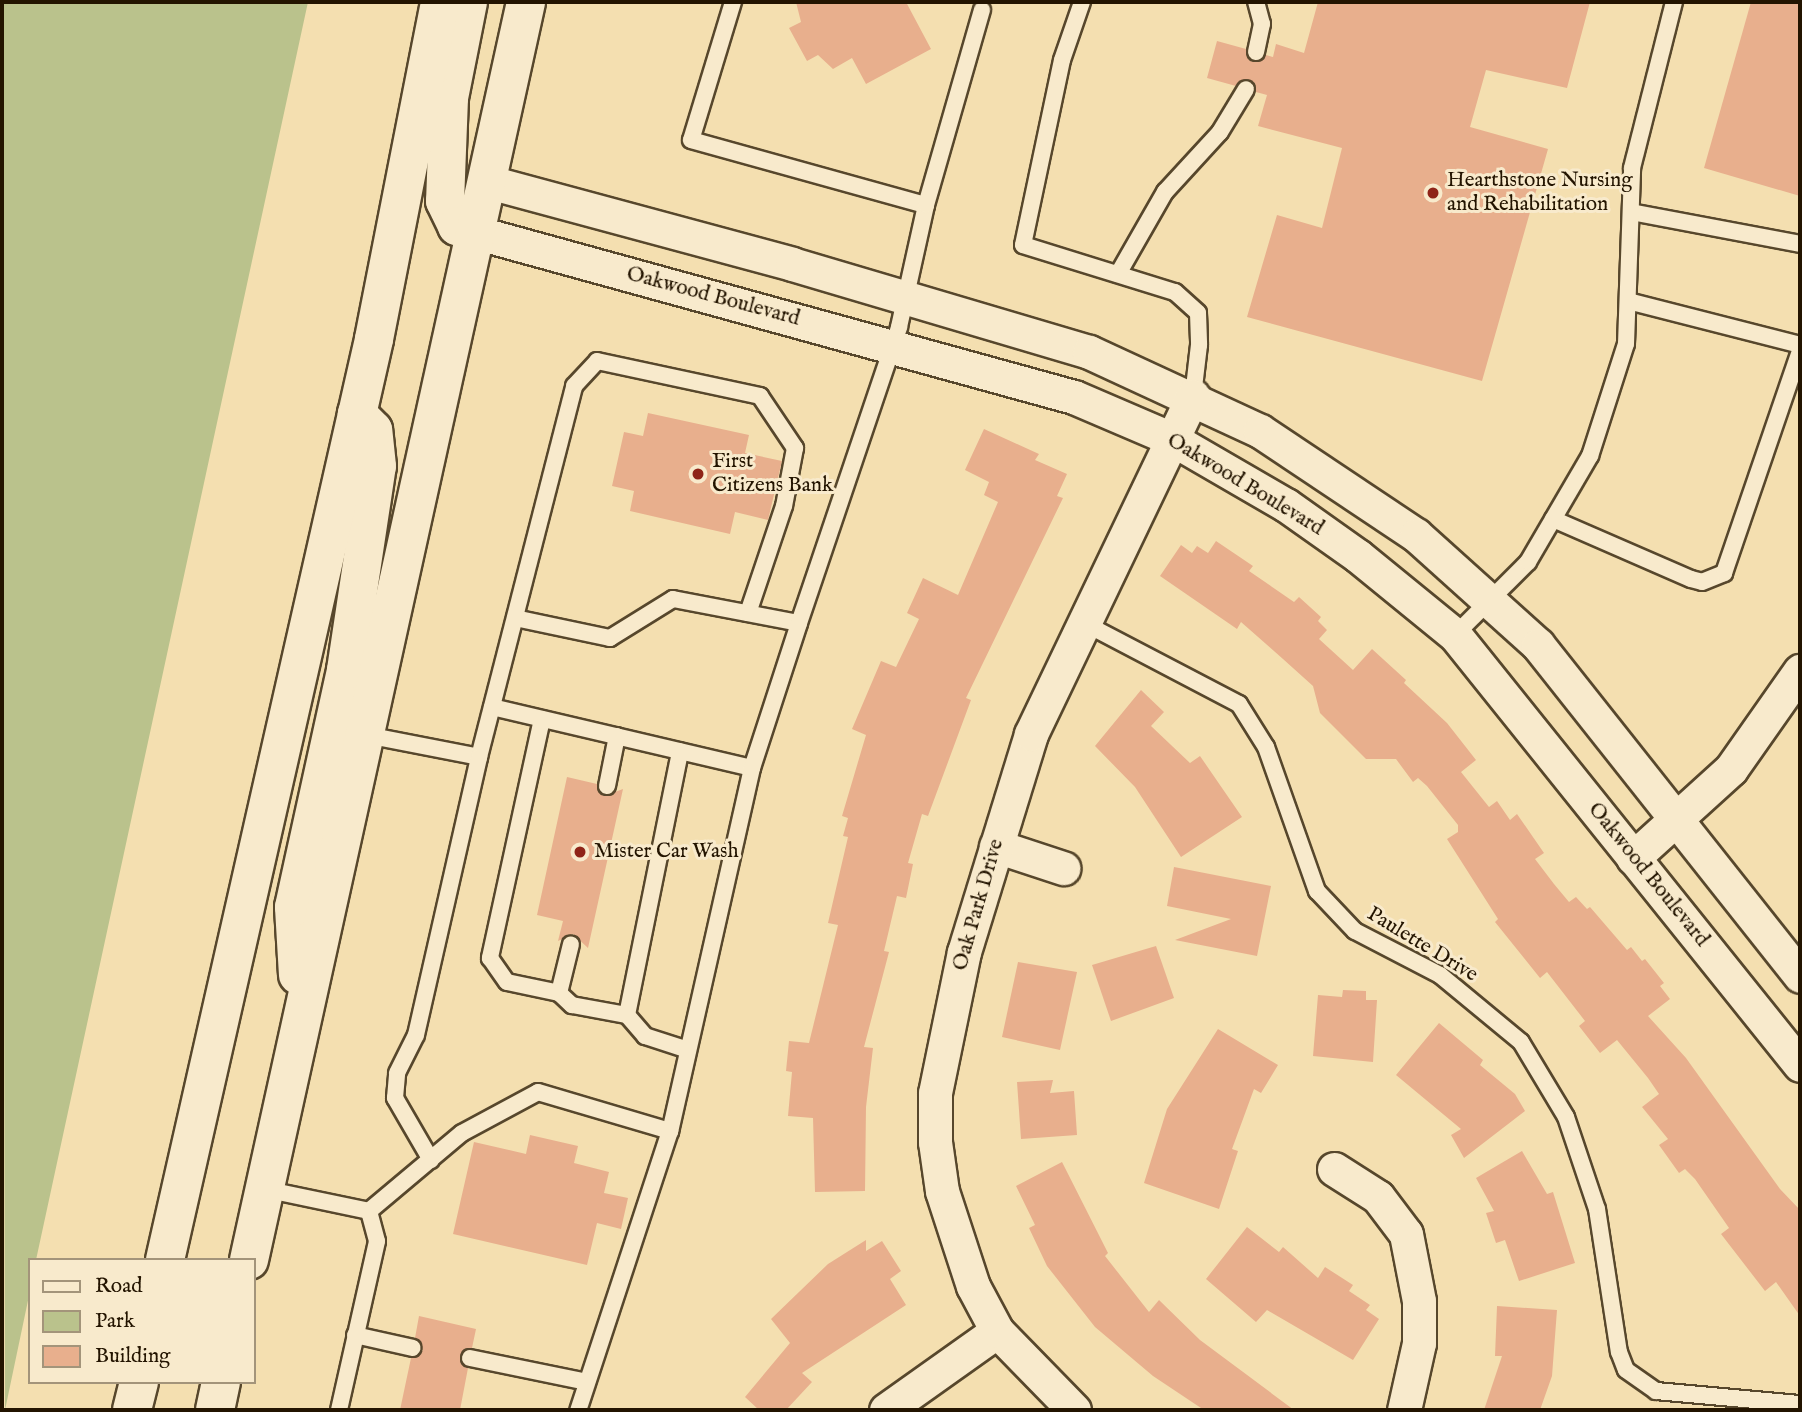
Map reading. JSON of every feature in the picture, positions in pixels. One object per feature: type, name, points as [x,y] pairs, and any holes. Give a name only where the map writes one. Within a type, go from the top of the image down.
[{"type":"main road","points":[[166,1258],[357,414],[440,2]]},
{"type":"main road","points":[[468,2],[449,98],[446,201],[457,226],[478,233]]},
{"type":"main road","points":[[248,1258],[478,233],[526,2]]},
{"type":"main road","points":[[301,1015],[294,907],[346,670],[377,466],[373,430],[357,414]]},
{"type":"main road","points":[[132,1410],[138,1384]]},
{"type":"main road","points":[[215,1410],[221,1384]]},
{"type":"street","points":[[489,182],[1089,352],[1193,396],[1260,431],[1363,497],[1416,535],[1489,600],[1556,666],[1678,817],[1800,976]]},
{"type":"street","name":"Oakwood Boulevard","points":[[478,233],[893,345],[1074,397],[1172,439],[1286,505],[1358,556],[1455,635],[1800,1065]]},
{"type":"street","name":"Oak Park Drive","points":[[1074,1410],[997,1331],[955,1240],[941,1179],[935,1105],[945,1031],[996,846],[1031,734],[1193,396]]},
{"type":"street","points":[[1633,858],[1731,769],[1800,671]]},
{"type":"street","points":[[996,846],[1063,868]]},
{"type":"street","points":[[1334,1169],[1378,1197],[1406,1234],[1419,1301],[1419,1343],[1404,1410]]},
{"type":"street","points":[[886,1410],[997,1331]]},
{"type":"lane","points":[[733,2],[691,140],[926,205]]},
{"type":"lane","points":[[1082,2],[1062,60],[1023,245],[1175,292],[1198,313],[1199,345],[1193,396]]},
{"type":"lane","points":[[1256,2],[1262,24],[1256,52]]},
{"type":"lane","points":[[1455,635],[1528,562],[1590,456],[1626,344],[1632,168],[1674,2]]},
{"type":"lane","points":[[578,1410],[670,1131],[752,768],[907,299],[926,205],[982,10]]},
{"type":"lane","points":[[1118,274],[1165,192],[1220,131],[1246,89]]},
{"type":"lane","points":[[1631,212],[1800,244]]},
{"type":"lane","points":[[1628,302],[1800,345]]},
{"type":"lane","points":[[1553,519],[1691,579],[1713,580],[1730,562],[1800,351]]},
{"type":"lane","points":[[431,1160],[395,1098],[397,1073],[416,1035],[479,757],[574,386],[597,360],[760,396],[795,449],[784,506],[748,613]]},
{"type":"lane","points":[[515,618],[610,638],[673,599],[799,623]]},
{"type":"lane","name":"Paulette Drive","points":[[1084,623],[1239,704],[1266,747],[1308,877],[1317,891],[1355,931],[1440,975],[1521,1042],[1566,1117],[1597,1209],[1619,1352],[1626,1370],[1656,1391],[1800,1404]]},
{"type":"lane","points":[[492,707],[752,768]]},
{"type":"lane","points":[[542,719],[490,958],[506,982],[559,993],[572,1005],[627,1015],[645,1036],[688,1049]]},
{"type":"lane","points":[[366,735],[479,757]]},
{"type":"lane","points":[[607,786],[617,736]]},
{"type":"lane","points":[[627,1015],[680,751]]},
{"type":"lane","points":[[559,993],[571,944]]},
{"type":"lane","points":[[369,1211],[462,1133],[538,1092],[670,1131]]},
{"type":"lane","points":[[264,1189],[369,1211]]},
{"type":"lane","points":[[339,1410],[377,1241],[369,1211]]},
{"type":"lane","points":[[355,1335],[413,1348]]},
{"type":"lane","points":[[470,1358],[587,1382]]},
{"type":"green space","points":[[2,2],[308,2],[36,1258],[28,1258],[28,1301],[5,1410]]},
{"type":"building","points":[[796,2],[906,2],[931,49],[866,84],[852,58],[833,69],[818,55],[807,61],[789,28],[801,22]]},
{"type":"building","name":"Hearthstone Nursing and Rehabilitation","points":[[1318,2],[1590,2],[1567,88],[1486,70],[1470,127],[1548,149],[1482,381],[1247,317],[1277,215],[1322,228],[1342,148],[1258,126],[1267,95],[1256,92],[1255,83],[1247,79],[1236,86],[1207,78],[1217,41],[1246,49],[1254,62],[1266,55],[1273,57],[1276,44],[1304,53]]},
{"type":"building","points":[[1751,2],[1800,2],[1800,196],[1704,168]]},
{"type":"building","name":"First Citizens Bank","points":[[648,413],[749,435],[745,453],[782,461],[768,520],[735,512],[730,534],[630,511],[634,491],[612,486],[624,432],[643,436]]},
{"type":"building","points":[[984,429],[1039,454],[1035,460],[1067,474],[1057,496],[1063,498],[966,698],[971,700],[928,816],[922,814],[908,863],[913,864],[906,898],[897,896],[884,951],[889,952],[864,1047],[873,1048],[866,1107],[865,1191],[815,1192],[813,1118],[788,1116],[792,1072],[786,1071],[789,1041],[809,1043],[838,925],[828,923],[848,837],[843,836],[848,818],[842,816],[866,735],[852,729],[881,661],[896,667],[919,619],[907,613],[923,578],[958,595],[998,502],[984,495],[989,482],[965,470]]},
{"type":"building","points":[[1216,541],[1253,566],[1249,571],[1294,602],[1299,597],[1321,617],[1318,621],[1327,630],[1319,639],[1353,670],[1372,649],[1406,680],[1404,683],[1447,723],[1476,760],[1461,772],[1489,807],[1497,801],[1510,820],[1517,814],[1544,853],[1535,859],[1569,902],[1576,897],[1587,909],[1590,907],[1627,950],[1631,947],[1642,961],[1645,959],[1664,983],[1660,986],[1670,999],[1648,1016],[1686,1058],[1780,1189],[1800,1210],[1800,1316],[1776,1282],[1765,1291],[1721,1234],[1729,1228],[1695,1179],[1685,1169],[1679,1173],[1659,1145],[1668,1139],[1642,1107],[1659,1094],[1648,1078],[1617,1040],[1600,1053],[1579,1026],[1585,1021],[1547,972],[1540,978],[1495,922],[1498,919],[1447,839],[1458,832],[1458,825],[1427,786],[1418,778],[1413,782],[1396,759],[1366,759],[1320,713],[1313,686],[1283,659],[1241,622],[1237,629],[1160,576],[1181,545],[1192,553],[1197,546],[1208,553]]},
{"type":"building","points":[[1141,690],[1164,712],[1151,726],[1190,763],[1200,756],[1242,817],[1181,857],[1135,787],[1095,746]]},
{"type":"building","name":"Mister Car Wash","points":[[567,777],[597,784],[604,796],[623,789],[588,948],[573,934],[558,941],[563,921],[537,915]]},
{"type":"building","points":[[1174,867],[1271,886],[1257,956],[1175,940],[1231,919],[1167,906]]},
{"type":"building","points":[[1156,946],[1174,998],[1111,1021],[1092,965]]},
{"type":"building","points":[[1018,962],[1077,972],[1060,1050],[1002,1037]]},
{"type":"building","points":[[1343,990],[1366,991],[1366,1000],[1377,1000],[1373,1062],[1313,1056],[1318,995],[1342,997]]},
{"type":"building","points":[[1439,1023],[1483,1060],[1480,1065],[1515,1094],[1525,1111],[1464,1158],[1451,1135],[1461,1129],[1396,1075]]},
{"type":"building","points":[[1218,1029],[1278,1065],[1261,1093],[1254,1089],[1232,1149],[1238,1151],[1219,1209],[1144,1183],[1167,1109]]},
{"type":"building","points":[[1053,1080],[1050,1093],[1074,1091],[1077,1135],[1021,1139],[1017,1082]]},
{"type":"building","points":[[530,1135],[578,1146],[574,1163],[609,1172],[604,1193],[628,1198],[621,1229],[597,1223],[587,1265],[453,1234],[474,1142],[526,1154]]},
{"type":"building","points":[[1522,1151],[1547,1194],[1553,1192],[1575,1263],[1519,1281],[1505,1240],[1496,1243],[1486,1213],[1494,1211],[1476,1178]]},
{"type":"building","points":[[1062,1162],[1108,1253],[1105,1256],[1149,1312],[1159,1300],[1200,1340],[1294,1410],[1204,1410],[1153,1376],[1095,1327],[1047,1266],[1029,1228],[1035,1225],[1016,1186]]},
{"type":"building","points":[[1247,1227],[1279,1252],[1283,1247],[1318,1278],[1325,1267],[1353,1285],[1349,1291],[1370,1305],[1366,1310],[1379,1319],[1353,1360],[1267,1310],[1256,1322],[1206,1279]]},
{"type":"building","points":[[866,1240],[866,1251],[882,1241],[901,1271],[890,1279],[906,1305],[802,1373],[812,1382],[786,1410],[759,1410],[745,1397],[790,1343],[771,1319],[828,1264]]},
{"type":"building","points":[[1497,1306],[1557,1310],[1552,1376],[1540,1410],[1484,1410],[1502,1356],[1495,1356]]},
{"type":"building","points":[[419,1316],[476,1329],[472,1348],[460,1355],[468,1368],[460,1410],[400,1410],[411,1358],[423,1350],[415,1338]]},
{"type":"place","name":"Hearthstone Nursing and Rehabilitation","points":[[1433,193]]},
{"type":"place","name":"First Citizens Bank","points":[[698,474]]},
{"type":"place","name":"Mister Car Wash","points":[[580,852]]}]
